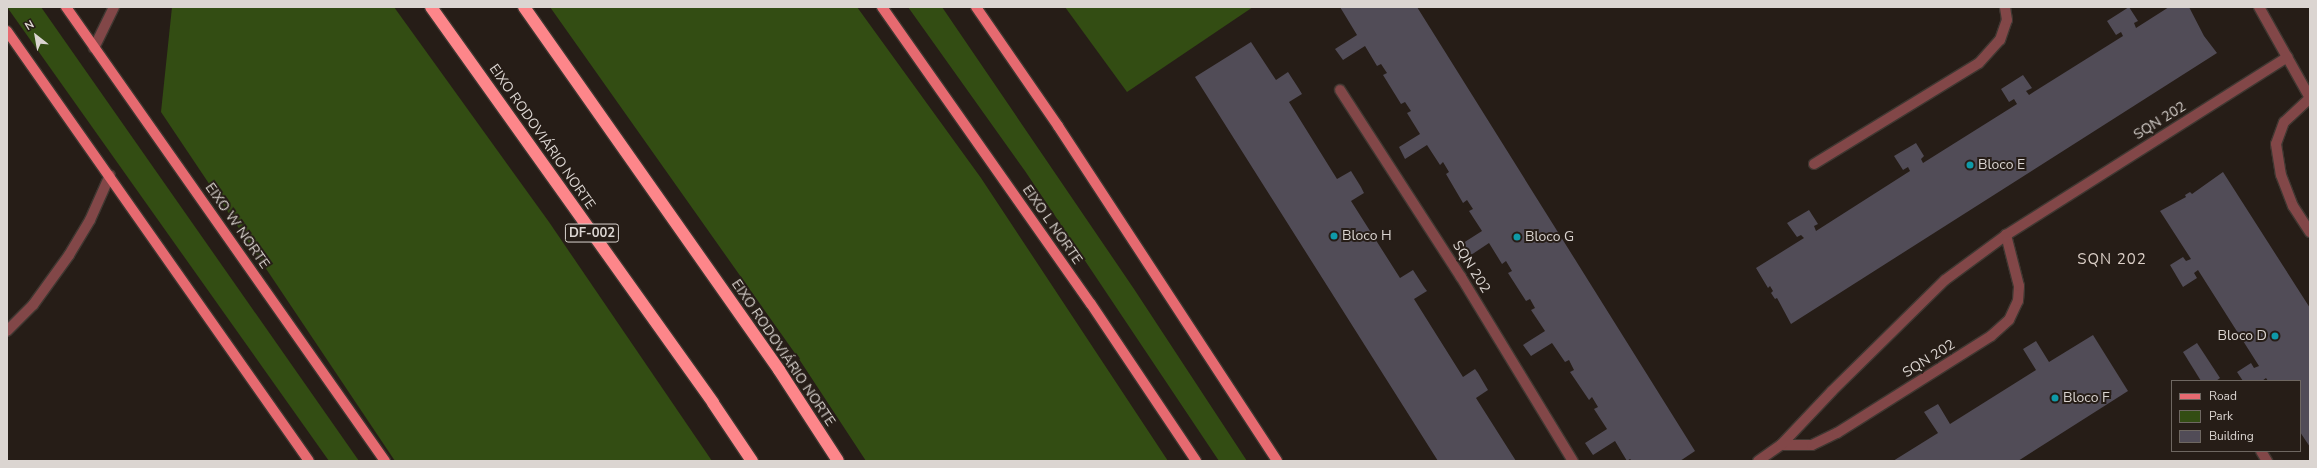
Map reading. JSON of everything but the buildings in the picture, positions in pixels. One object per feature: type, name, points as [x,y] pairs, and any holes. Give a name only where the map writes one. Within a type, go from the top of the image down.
[{"type":"highway","name":"EIXO RODOVIÁRIO NORTE","points":[[431,7],[713,403],[752,461]]},
{"type":"highway","name":"EIXO RODOVIÁRIO NORTE","points":[[524,7],[779,370],[838,461]]},
{"type":"main road","name":"EIXO W NORTE","points":[[66,7],[385,461]]},
{"type":"main road","name":"EIXO L NORTE","points":[[882,7],[1091,304],[1196,461]]},
{"type":"main road","points":[[976,7],[1058,126],[1277,461]]},
{"type":"main road","points":[[7,31],[110,174],[309,461]]},
{"type":"street","points":[[94,48],[114,7]]},
{"type":"street","points":[[1814,164],[1979,62],[2000,40],[2007,20],[2005,7]]},
{"type":"street","points":[[2259,7],[2310,98],[2284,122],[2276,144],[2286,187],[2293,206],[2310,232]]},
{"type":"street","name":"SQN 202","points":[[1758,461],[1781,445],[1945,280],[2006,235],[2288,57]]},
{"type":"street","name":"SQN 202","points":[[1340,90],[1462,277],[1573,461]]},
{"type":"street","points":[[7,331],[33,305],[69,255],[90,220],[110,174]]},
{"type":"street","name":"SQN 202","points":[[1781,445],[1812,445],[1837,433],[1995,332],[2009,320],[2018,301],[2019,286],[2006,235]]},
{"type":"street","points":[[2262,452],[2267,461]]},
{"type":"green space","points":[[7,7],[41,7],[359,461],[329,461]]},
{"type":"green space","points":[[172,7],[394,7],[549,222],[712,461],[395,461],[161,112]]},
{"type":"green space","points":[[550,7],[857,7],[981,178],[1168,461],[866,461],[799,359]]},
{"type":"green space","points":[[908,7],[942,7],[1134,289],[1247,461],[1219,461],[1025,171]]},
{"type":"green space","points":[[1065,7],[1253,7],[1127,92]]},
{"type":"place","name":"Bloco E","points":[[1970,165]]},
{"type":"place","name":"Bloco H","points":[[1334,236]]},
{"type":"place","name":"Bloco G","points":[[1517,237]]},
{"type":"place","name":"Bloco D","points":[[2275,336]]},
{"type":"place","name":"Bloco F","points":[[2055,398]]},
{"type":"district","name":"SQN 202","points":[[2112,260]]}]
